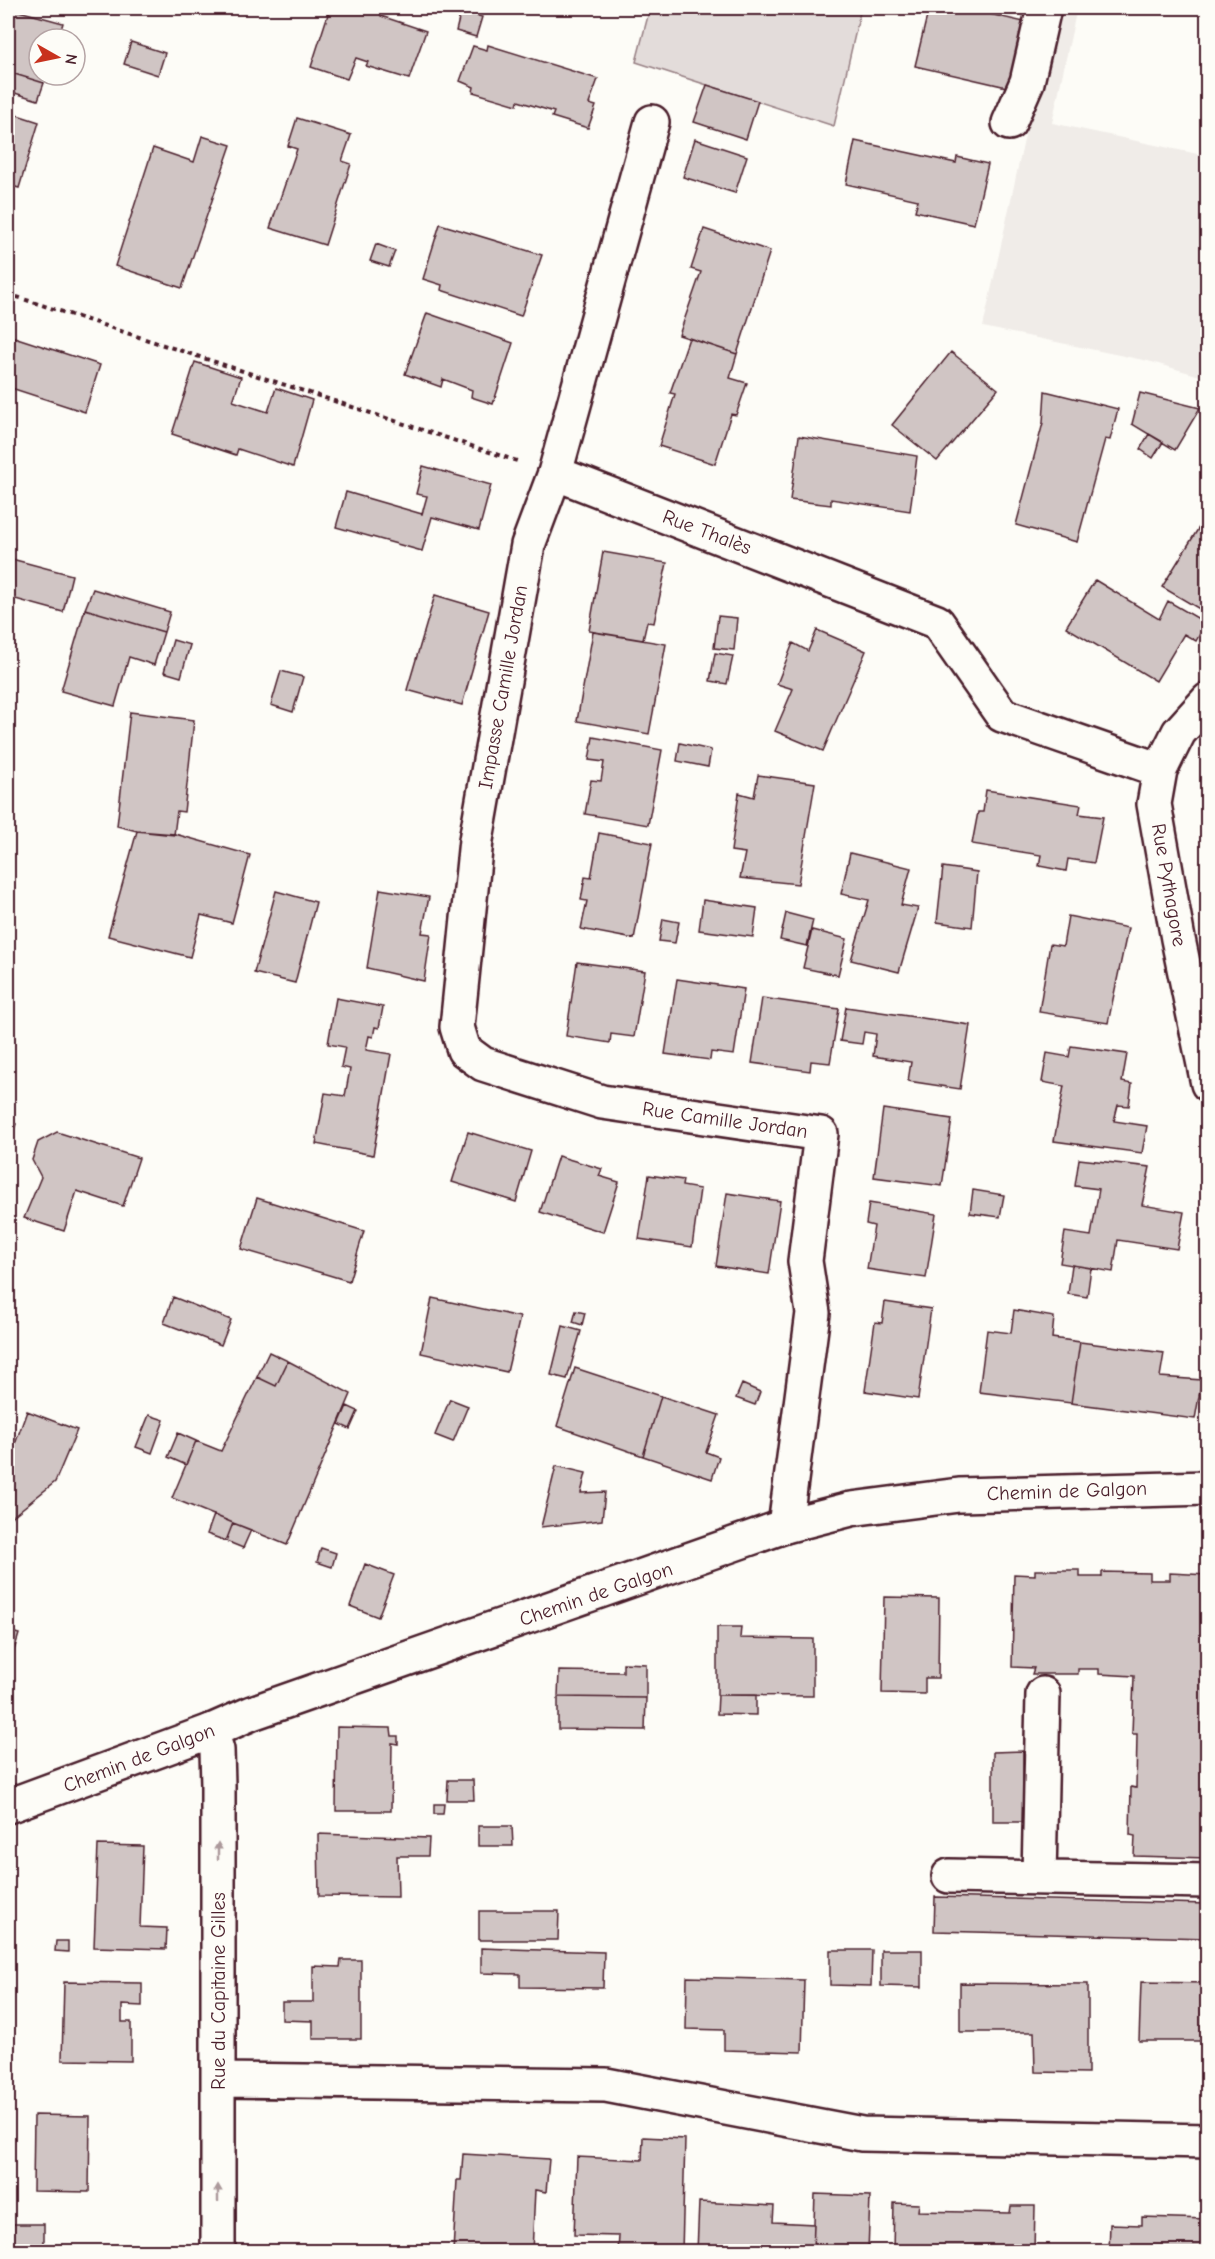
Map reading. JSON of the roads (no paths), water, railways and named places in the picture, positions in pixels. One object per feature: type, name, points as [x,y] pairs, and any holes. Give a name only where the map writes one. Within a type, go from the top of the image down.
[{"type":"street","points":[[1009,123],[1027,82],[1044,8]]},
{"type":"street","points":[[555,474],[652,122]]},
{"type":"street","name":"Rue Thalès","points":[[555,474],[937,622],[1002,715],[1160,770]]},
{"type":"street","name":"Impasse Camille Jordan","points":[[470,904],[476,840],[528,545],[555,474]]},
{"type":"street","name":"Rue Pythagore","points":[[1208,700],[1179,732],[1160,770],[1154,804],[1178,939],[1208,1084]]},
{"type":"street","name":"Rue Camille Jordan","points":[[470,904],[457,1027],[464,1050],[483,1064],[602,1102],[821,1134],[804,1261],[813,1312],[785,1526]]},
{"type":"street","name":"Chemin de Galgon","points":[[8,1806],[211,1731],[252,1713],[785,1526],[851,1509],[959,1495],[1208,1488]]},
{"type":"street","points":[[1039,1877],[1043,1694]]},
{"type":"street","name":"Rue du Capitaine Gilles","points":[[211,1731],[217,1750],[218,1785],[218,2252]]},
{"type":"street","points":[[949,1875],[1208,1881]]},
{"type":"street","points":[[218,2079],[606,2085],[862,2134],[1208,2141]]}]
